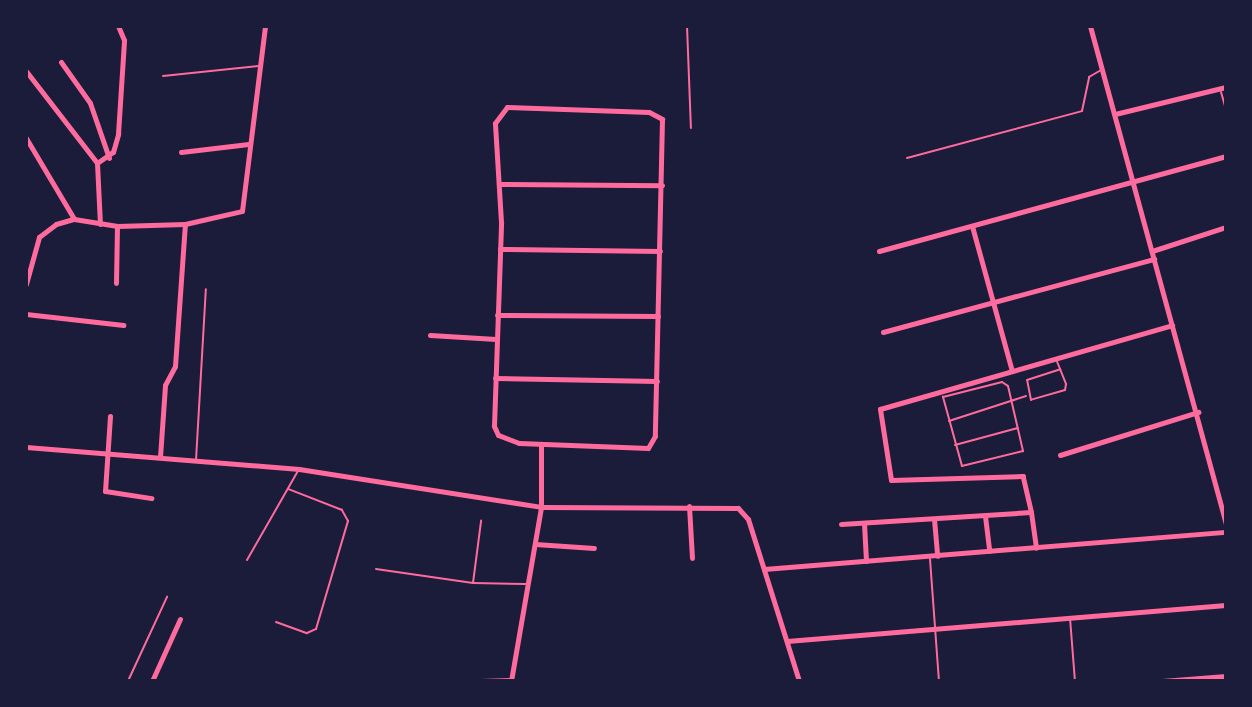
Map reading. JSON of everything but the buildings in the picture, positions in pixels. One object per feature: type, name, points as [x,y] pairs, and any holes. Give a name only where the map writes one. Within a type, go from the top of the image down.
[{"type":"street","points":[[97,163],[109,158],[118,134],[124,40],[118,26]]},
{"type":"street","points":[[26,284],[39,237],[74,219],[117,226],[185,224],[242,211],[265,26]]},
{"type":"street","points":[[1090,26],[1172,325],[1224,499],[1226,524]]},
{"type":"street","points":[[61,62],[90,103],[109,158]]},
{"type":"street","points":[[26,71],[97,163],[100,224]]},
{"type":"street","points":[[1115,114],[1223,88]]},
{"type":"street","points":[[507,107],[658,113],[663,130],[657,381],[654,443],[648,448],[541,444],[498,435],[495,378],[500,184],[495,123],[507,107]]},
{"type":"street","points":[[26,138],[74,219]]},
{"type":"street","points":[[181,152],[249,144]]},
{"type":"street","points":[[879,251],[1226,156]]},
{"type":"street","points":[[500,184],[662,185]]},
{"type":"street","points":[[160,457],[165,385],[175,366],[185,224]]},
{"type":"street","points":[[116,283],[117,226]]},
{"type":"street","points":[[972,226],[1012,371]]},
{"type":"street","points":[[1152,251],[1226,227]]},
{"type":"street","points":[[500,249],[660,251]]},
{"type":"street","points":[[883,332],[1154,259]]},
{"type":"street","points":[[26,314],[123,325]]},
{"type":"street","points":[[497,315],[658,316]]},
{"type":"street","points":[[1036,548],[1023,476],[891,480],[879,420],[888,403],[1172,325]]},
{"type":"street","points":[[430,335],[496,339]]},
{"type":"street","points":[[495,378],[657,381]]},
{"type":"street","points":[[1060,455],[1198,412]]},
{"type":"street","points":[[110,416],[105,491],[151,498]]},
{"type":"street","points":[[511,680],[541,507],[541,444]]},
{"type":"street","points":[[26,447],[299,469],[541,507],[738,508],[748,519],[799,681]]},
{"type":"street","points":[[689,506],[692,558]]},
{"type":"street","points":[[841,524],[1031,512]]},
{"type":"street","points":[[985,516],[989,551]]},
{"type":"street","points":[[933,556],[934,519]]},
{"type":"street","points":[[864,523],[866,561]]},
{"type":"street","points":[[764,569],[1226,532]]},
{"type":"street","points":[[535,544],[594,548]]},
{"type":"street","points":[[787,641],[1226,605]]},
{"type":"street","points":[[152,681],[180,619]]},
{"type":"street","points":[[1162,681],[1226,676]]},
{"type":"lane","points":[[687,26],[691,128]]},
{"type":"lane","points":[[163,76],[259,65]]},
{"type":"lane","points":[[907,158],[1082,111],[1089,77],[1102,70]]},
{"type":"lane","points":[[1223,88],[1226,110]]},
{"type":"lane","points":[[196,461],[206,289]]},
{"type":"lane","points":[[1029,395],[1038,400],[1065,390],[1056,359]]},
{"type":"lane","points":[[1029,395],[1027,380],[1060,369]]},
{"type":"lane","points":[[1002,382],[1012,402],[1020,428],[1021,453],[962,466],[943,401],[946,396],[1002,382]]},
{"type":"lane","points":[[948,421],[1029,395]]},
{"type":"lane","points":[[954,445],[1020,428]]},
{"type":"lane","points":[[247,560],[299,469]]},
{"type":"lane","points":[[276,622],[307,633],[316,629],[348,521],[342,510],[288,489]]},
{"type":"lane","points":[[473,583],[481,521]]},
{"type":"lane","points":[[933,556],[934,629],[939,681]]},
{"type":"lane","points":[[376,569],[473,583],[530,584]]},
{"type":"lane","points":[[128,681],[167,597]]},
{"type":"lane","points":[[1070,617],[1075,681]]},
{"type":"lane","points":[[451,681],[511,680]]}]
